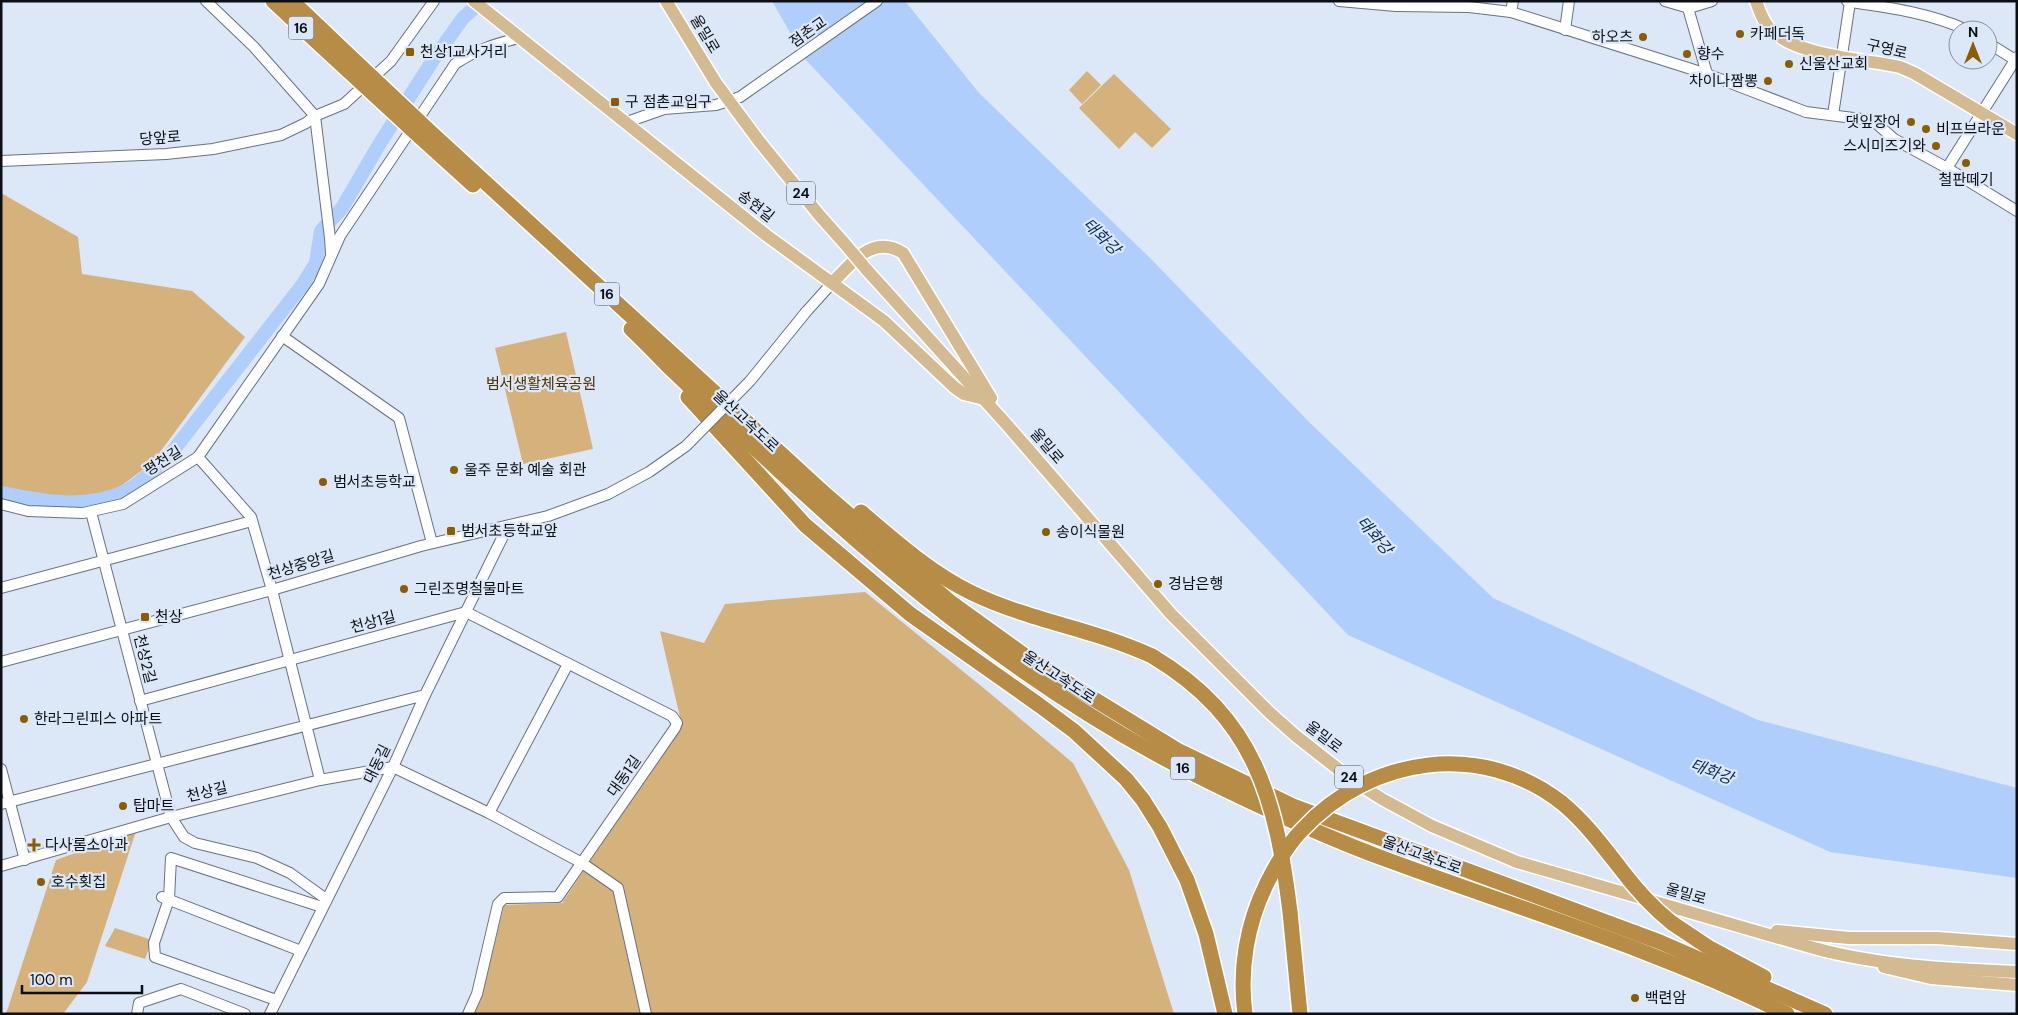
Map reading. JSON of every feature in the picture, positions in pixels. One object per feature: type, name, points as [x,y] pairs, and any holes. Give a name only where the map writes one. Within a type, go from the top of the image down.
[{"type":"highway","name":"16","points":[[273,1],[334,50],[423,132]]},
{"type":"highway","name":"16","points":[[292,1],[334,50]]},
{"type":"highway","name":"울산고속도로","points":[[423,132],[639,336],[670,368],[831,518],[913,588],[988,646],[1108,726],[1208,782],[1317,832],[1383,858],[1628,946],[1701,975],[1787,1014]]},
{"type":"highway","name":"울산고속도로","points":[[423,132],[908,568],[992,633],[1035,663],[1177,750],[1293,806],[1660,942],[1827,1014]]},
{"type":"highway","points":[[670,368],[684,393],[805,525],[910,614],[1039,704],[1074,731],[1126,779],[1143,800],[1160,827],[1187,880],[1206,934],[1225,1014]]},
{"type":"highway","points":[[788,459],[806,466],[911,554],[956,584],[1015,610],[1113,639],[1152,656],[1186,678],[1220,710],[1244,742],[1254,761],[1276,822],[1290,912],[1300,1014]]},
{"type":"highway","points":[[1245,1014],[1245,950],[1254,911],[1276,865],[1301,830],[1332,803],[1350,791],[1381,776],[1407,768],[1436,764],[1466,765],[1493,770],[1521,778],[1550,795],[1564,805],[1592,832],[1646,899],[1672,923],[1708,947],[1822,1008],[1827,1014]]},
{"type":"main road","points":[[474,1],[627,122]]},
{"type":"main road","points":[[660,1],[691,43]]},
{"type":"main road","name":"울밀로","points":[[666,1],[716,83],[759,141],[815,210],[866,268],[1008,426],[1171,614],[1269,712],[1352,780],[1382,799],[1425,822],[1517,862],[1731,924],[1856,958],[1934,967],[2017,972]]},
{"type":"main road","points":[[675,1],[691,43]]},
{"type":"main road","name":"구영로","points":[[1756,1],[1769,28],[1782,39],[1800,48],[1900,66],[2017,134]]},
{"type":"main road","name":"송현길","points":[[627,122],[766,235],[884,321],[954,387],[964,394],[984,399]]},
{"type":"main road","points":[[833,282],[867,250],[876,246],[894,247],[903,253],[1008,426]]},
{"type":"main road","points":[[1731,924],[1849,938],[1937,938],[2017,944]]},
{"type":"main road","points":[[1856,958],[1899,972],[1931,978],[2017,985]]},
{"type":"street","points":[[206,1],[254,47],[315,116]]},
{"type":"street","name":"당앞로","points":[[1,161],[166,154],[213,149],[281,136],[315,116],[344,104],[391,61],[434,1]]},
{"type":"street","name":"점촌교","points":[[627,122],[664,109],[716,105],[740,97],[877,1]]},
{"type":"street","points":[[1339,1],[1436,8],[1468,4],[1511,12],[1707,74],[1806,112],[1869,120],[1894,140],[1947,168],[2017,210]]},
{"type":"street","points":[[1511,12],[1513,1]]},
{"type":"street","points":[[1565,30],[1569,1]]},
{"type":"street","points":[[1665,1],[1687,5],[1712,1]]},
{"type":"street","points":[[1833,116],[1849,2],[1906,10],[1948,22]]},
{"type":"street","points":[[1687,5],[1707,74]]},
{"type":"street","name":"평천길","points":[[1,504],[28,511],[92,512],[123,504],[198,458],[319,284],[340,236],[455,64],[477,50],[519,38]]},
{"type":"street","points":[[1947,168],[2016,60],[1998,49]]},
{"type":"street","name":"평천길","points":[[315,116],[331,260]]},
{"type":"street","name":"천상중앙길","points":[[1,662],[272,590],[432,543],[566,511],[608,494],[649,472],[686,446],[750,381],[833,282]]},
{"type":"street","points":[[282,336],[399,418],[432,543]]},
{"type":"street","points":[[198,458],[251,517],[272,590],[320,780]]},
{"type":"street","name":"천상2길","points":[[92,512],[170,817]]},
{"type":"street","points":[[1,588],[252,521]]},
{"type":"street","name":"대동길","points":[[270,1014],[393,767],[425,695],[508,526]]},
{"type":"street","name":"천상1길","points":[[140,701],[466,612]]},
{"type":"street","name":"대동1길","points":[[466,612],[672,716],[677,724],[558,897],[504,898],[498,904],[477,994],[468,1014]]},
{"type":"street","points":[[489,813],[568,664]]},
{"type":"street","points":[[6,803],[425,695]]},
{"type":"street","points":[[393,767],[489,813],[582,862],[618,888],[646,1014]]},
{"type":"street","name":"천상길","points":[[1,866],[170,817],[320,780],[393,767]]},
{"type":"street","points":[[1,769],[6,803],[25,860]]},
{"type":"street","points":[[170,817],[184,836],[195,843],[257,858],[290,873],[324,903]]},
{"type":"street","points":[[276,1000],[155,957],[154,943],[165,898],[171,858],[324,903]]},
{"type":"street","points":[[165,898],[301,951]]},
{"type":"street","points":[[137,1014],[139,1003],[181,989],[244,1014]]},
{"type":"green space","points":[[1087,71],[1101,85],[1082,104],[1069,90]]},
{"type":"green space","points":[[1114,74],[1171,129],[1152,148],[1135,132],[1119,149],[1079,108]]},
{"type":"green space","points":[[1,193],[78,237],[82,274],[192,291],[245,337],[152,463],[110,494],[53,500],[1,489]]},
{"type":"green space","name":"범서생활체육공원","points":[[566,332],[593,449],[523,464],[495,348]]},
{"type":"green space","points":[[865,592],[1073,763],[1129,870],[1174,1014],[474,1014],[480,1002],[504,905],[562,903],[682,726],[660,631],[704,643],[725,604]]},
{"type":"green space","points":[[136,831],[87,982],[63,1014],[6,1014],[56,860]]},
{"type":"green space","points":[[115,928],[152,940],[145,959],[105,946]]},
{"type":"water","name":"태화강","points":[[772,1],[905,1],[979,93],[1150,258],[1309,422],[1493,598],[1758,720],[2017,788],[2017,878],[1830,852],[1348,635],[806,60]]},
{"type":"waterway","points":[[1,493],[63,502],[94,501],[109,498],[137,484],[172,452],[303,284],[316,263],[321,231],[342,208],[380,143],[435,57],[463,18],[482,1]]},
{"type":"place","name":"카페더독","points":[[1740,34]]},
{"type":"place","name":"하오츠","points":[[1643,37]]},
{"type":"place","name":"천상1교사거리","points":[[410,52]]},
{"type":"place","name":"향수","points":[[1687,54]]},
{"type":"place","name":"신울산교회","points":[[1789,64]]},
{"type":"place","name":"차이나짬뽕","points":[[1768,81]]},
{"type":"place","name":"구 점촌교입구","points":[[615,102]]},
{"type":"place","name":"댓잎장어","points":[[1911,122]]},
{"type":"place","name":"비프브라운","points":[[1926,129]]},
{"type":"place","name":"스시미즈기와","points":[[1936,146]]},
{"type":"place","name":"철판떼기","points":[[1966,163]]},
{"type":"place","name":"울주 문화 예술 회관","points":[[454,470]]},
{"type":"place","name":"범서초등학교","points":[[323,482]]},
{"type":"place","name":"범서초등학교앞","points":[[451,531]]},
{"type":"place","name":"송이식물원","points":[[1046,532]]},
{"type":"place","name":"경남은행","points":[[1158,584]]},
{"type":"place","name":"그린조명철물마트","points":[[404,589]]},
{"type":"place","name":"천상","points":[[145,617]]},
{"type":"place","name":"한라그린피스 아파트","points":[[24,719]]},
{"type":"place","name":"탑마트","points":[[123,806]]},
{"type":"place","name":"다사롬소아과","points":[[34,845]]},
{"type":"place","name":"호수횟집","points":[[41,882]]},
{"type":"place","name":"백련암","points":[[1635,998]]}]
